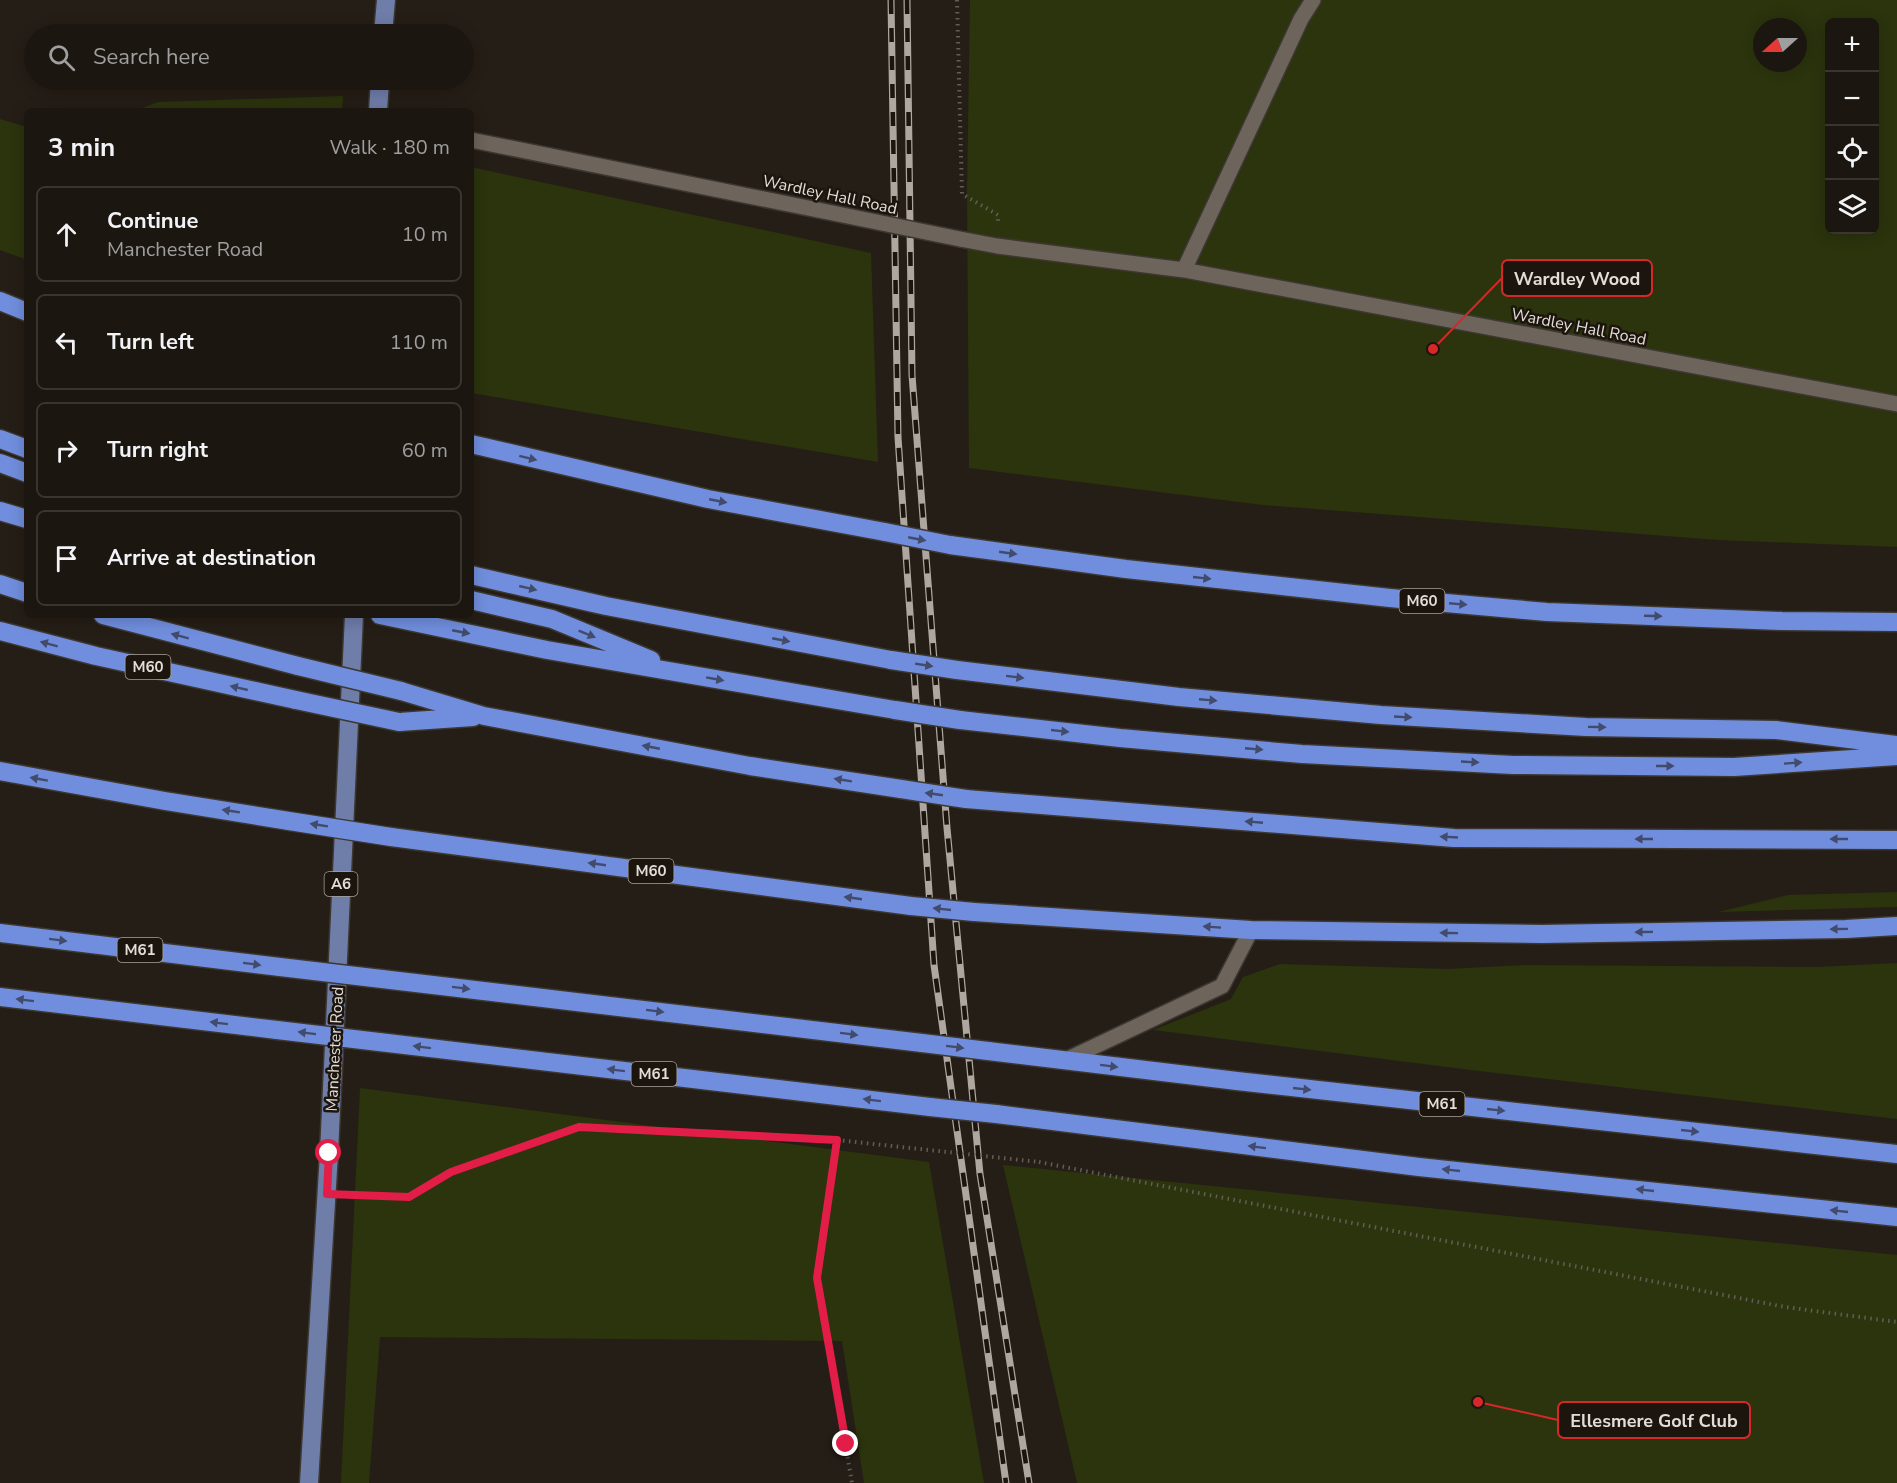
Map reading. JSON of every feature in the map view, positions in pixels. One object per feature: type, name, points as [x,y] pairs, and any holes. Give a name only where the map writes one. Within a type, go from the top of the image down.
[{"type":"highway","points":[[0,301],[24,311]]},
{"type":"highway","points":[[0,439],[24,448]]},
{"type":"highway","name":"M60","points":[[474,445],[708,499],[950,545],[1126,570],[1547,612],[1782,621],[1897,622]]},
{"type":"highway","points":[[0,463],[24,472]]},
{"type":"highway","points":[[0,511],[24,518]]},
{"type":"highway","points":[[474,576],[606,606],[891,660],[1179,698],[1381,715],[1586,727],[1776,730],[1897,745]]},
{"type":"highway","points":[[0,584],[24,592]]},
{"type":"highway","points":[[474,601],[552,619],[683,673]]},
{"type":"highway","name":"M60","points":[[114,618],[401,691],[484,716],[750,766],[966,799],[1454,838],[1897,840]]},
{"type":"highway","points":[[392,618],[547,650],[896,710],[960,720],[1120,738],[1302,754],[1513,765],[1734,767],[1897,756]]},
{"type":"highway","name":"M60","points":[[0,631],[96,656],[399,722],[484,716]]},
{"type":"highway","name":"M60","points":[[0,771],[165,801],[391,837],[911,906],[974,912],[1251,930],[1542,934],[1846,929],[1897,926]]},
{"type":"highway","name":"M61","points":[[0,933],[1237,1082],[1897,1154]]},
{"type":"highway","name":"M61","points":[[0,997],[996,1114],[1419,1167],[1897,1217]]},
{"type":"main road","points":[[384,24],[386,0]]},
{"type":"main road","points":[[378,108],[379,90]]},
{"type":"main road","name":"Manchester Road","points":[[309,1483],[327,1194],[354,618]]},
{"type":"lane","points":[[1184,270],[1301,19],[1313,0]]},
{"type":"lane","name":"Wardley Hall Road","points":[[474,141],[960,240],[1184,270],[1897,404]]},
{"type":"lane","points":[[1066,1060],[1222,986],[1251,930]]},
{"type":"path","points":[[957,0],[962,194],[998,215],[997,246]]},
{"type":"path","points":[[327,1194],[409,1197],[451,1172],[579,1127],[837,1140],[1039,1162],[1785,1307],[1897,1322]]},
{"type":"path","points":[[837,1140],[817,1278],[852,1483]]},
{"type":"green space","points":[[970,0],[1897,0],[1897,547],[1718,540],[1263,505],[969,468],[967,192]]},
{"type":"green space","points":[[343,96],[342,108],[142,108],[158,102]]},
{"type":"green space","points":[[0,119],[24,126],[24,259],[0,250]]},
{"type":"green space","points":[[474,168],[871,253],[878,462],[474,394]]},
{"type":"green space","points":[[1897,892],[1897,907],[1718,912],[1788,895]]},
{"type":"green space","points":[[1897,963],[1897,1119],[1479,1071],[1153,1030],[1231,999],[1243,977],[1280,964],[1448,969],[1524,965],[1818,967]]},
{"type":"green space","points":[[360,1088],[929,1162],[984,1483],[864,1483],[842,1341],[380,1337],[369,1483],[341,1483]]},
{"type":"green space","points":[[1003,1165],[1897,1255],[1897,1483],[1077,1483]]},
{"type":"railway","points":[[891,0],[898,437],[934,965],[1006,1483]]},
{"type":"railway","points":[[907,0],[912,375],[947,828],[980,1174],[1029,1483]]},
{"type":"place","name":"Wardley Wood","points":[[1433,349]]},
{"type":"place","name":"Ellesmere Golf Club","points":[[1478,1402]]},
{"type":"route","points":[[329,1153],[327,1194],[409,1197],[451,1172],[579,1127],[837,1140],[817,1278],[846,1444]]}]
